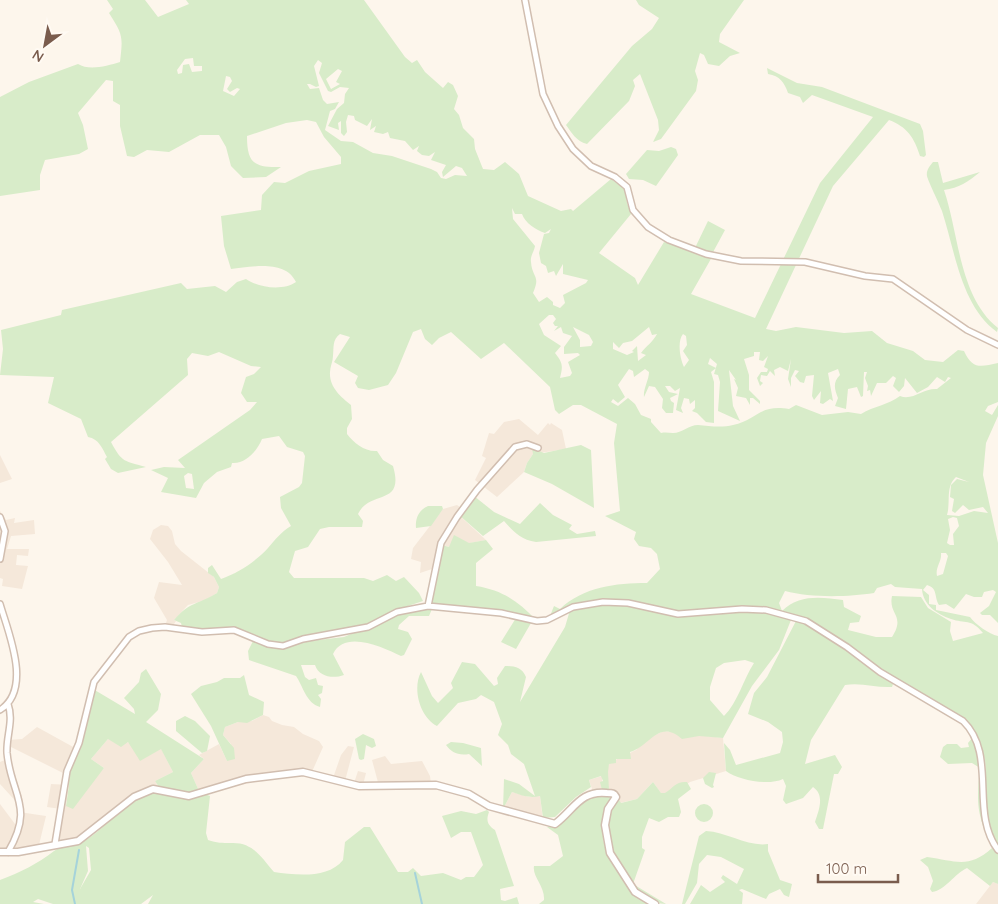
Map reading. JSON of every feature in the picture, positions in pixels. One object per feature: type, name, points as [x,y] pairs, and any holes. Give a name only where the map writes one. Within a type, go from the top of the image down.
[{"type":"street","points":[[524,0],[543,94],[558,126],[573,149],[591,166],[615,177],[627,187],[633,210],[648,227],[669,240],[706,254],[741,261],[805,262],[865,276],[893,279],[967,330],[998,345]]},
{"type":"street","points":[[428,606],[441,543],[457,517],[477,490],[515,447],[528,444],[538,448]]},
{"type":"street","points":[[0,559],[5,531],[1,519]]},
{"type":"street","points":[[54,844],[67,771],[79,743],[94,682],[130,637],[139,631],[158,627],[202,632],[234,630],[268,644],[283,646],[303,639],[359,629],[376,624],[397,612],[428,606],[501,613],[537,621],[547,620],[572,607],[603,602],[628,603],[678,614],[742,609],[766,610],[806,621],[847,647],[880,672],[963,721],[971,728],[982,752],[987,828],[992,842],[998,850]]},
{"type":"street","points":[[0,604],[13,646],[17,669],[13,693],[8,704],[0,710]]},
{"type":"street","points":[[8,704],[11,721],[7,752],[21,801],[18,836],[8,852]]},
{"type":"street","points":[[0,852],[78,840],[134,797],[153,788],[189,796],[246,779],[303,772],[358,786],[436,785],[469,794],[489,806],[555,824],[585,796],[594,792],[610,793],[616,797],[608,810],[605,825],[610,854],[635,892],[655,904]]},
{"type":"shaded area","points":[[519,419],[538,435],[548,423],[562,430],[566,449],[533,454],[524,472],[497,497],[475,480],[486,458],[482,456],[489,433],[494,434],[504,422]]},
{"type":"shaded area","points":[[0,455],[12,479],[0,483]]},
{"type":"shaded area","points":[[457,505],[464,510],[460,516],[486,540],[449,547],[443,545],[438,567],[420,573],[421,562],[411,559],[413,548],[443,509]]},
{"type":"shaded area","points":[[0,511],[6,520],[15,518],[14,523],[34,520],[35,534],[11,536],[7,549],[29,549],[28,556],[17,555],[16,565],[28,566],[22,589],[2,586],[3,579],[0,578]]},
{"type":"shaded area","points":[[161,525],[168,526],[172,531],[175,544],[214,577],[219,587],[217,593],[206,600],[188,605],[174,620],[176,621],[172,627],[165,626],[167,620],[154,598],[159,582],[182,585],[168,562],[150,539],[153,530]]},
{"type":"shaded area","points":[[263,715],[282,725],[294,727],[303,734],[319,741],[323,747],[311,774],[303,771],[199,791],[191,773],[204,759],[199,755],[219,744],[227,761],[231,744],[223,735],[225,727],[238,722],[252,721]]},
{"type":"shaded area","points":[[37,727],[75,748],[65,774],[9,746],[8,752],[23,801],[22,806],[20,806],[0,784],[0,762],[7,759],[8,740],[22,739]]},
{"type":"shaded area","points":[[664,731],[723,738],[726,771],[690,782],[665,799],[653,782],[637,799],[620,803],[615,791],[593,792],[589,780],[602,776],[602,790],[609,763],[636,750],[650,737]]},
{"type":"shaded area","points":[[108,739],[161,748],[173,772],[155,781],[159,787],[152,786],[77,840],[50,845],[55,839],[61,809],[47,807],[51,784],[69,785],[66,806],[104,768],[91,759]]},
{"type":"shaded area","points":[[348,746],[354,747],[345,781],[354,783],[358,771],[366,773],[363,785],[379,786],[372,760],[385,756],[391,764],[422,761],[430,776],[431,784],[382,787],[360,786],[333,778],[341,755]]},
{"type":"shaded area","points":[[512,792],[529,797],[540,796],[543,820],[503,809]]},
{"type":"shaded area","points":[[0,804],[18,828],[19,812],[46,816],[38,849],[0,851]]},
{"type":"shaded area","points":[[993,882],[998,884],[998,904],[976,904]]},
{"type":"green space","points":[[107,0],[145,0],[158,17],[189,4],[186,0],[364,0],[405,57],[412,63],[417,60],[425,72],[443,88],[448,82],[453,85],[458,96],[454,109],[459,115],[463,128],[474,139],[475,149],[483,169],[494,170],[505,162],[519,174],[528,196],[561,211],[571,209],[573,211],[611,179],[625,189],[631,214],[599,253],[635,278],[638,285],[664,242],[712,257],[691,294],[755,318],[820,183],[873,117],[812,95],[803,103],[800,97],[788,93],[779,78],[768,74],[767,68],[797,83],[822,87],[920,124],[923,131],[926,155],[924,157],[920,156],[909,133],[901,126],[889,120],[833,186],[766,329],[776,331],[796,327],[844,333],[872,331],[887,343],[913,351],[925,360],[943,362],[958,350],[964,351],[971,362],[978,366],[998,363],[998,402],[988,406],[985,411],[992,415],[998,405],[998,416],[986,443],[983,475],[998,543],[998,623],[990,615],[982,615],[980,613],[989,606],[996,592],[993,590],[984,592],[982,597],[966,594],[954,609],[946,604],[939,605],[933,588],[930,586],[927,585],[923,590],[929,595],[929,604],[936,605],[936,610],[970,617],[982,628],[998,636],[998,849],[989,829],[987,818],[985,760],[978,740],[971,728],[798,616],[768,609],[729,607],[678,612],[606,600],[574,605],[550,616],[554,606],[560,609],[589,591],[612,585],[647,583],[660,569],[657,554],[651,548],[639,546],[634,539],[636,532],[605,516],[620,511],[614,443],[617,424],[581,405],[573,405],[559,414],[555,410],[550,387],[504,343],[481,359],[451,332],[439,338],[432,345],[425,339],[421,329],[413,332],[396,373],[388,385],[369,390],[358,388],[355,383],[358,376],[334,362],[350,337],[340,334],[335,341],[330,377],[336,391],[351,405],[352,419],[347,428],[347,434],[360,446],[368,450],[377,451],[383,460],[393,466],[394,487],[390,493],[363,506],[358,514],[363,521],[362,527],[329,527],[320,529],[308,547],[295,551],[289,572],[294,578],[364,578],[373,581],[387,575],[396,581],[404,577],[419,593],[423,601],[396,610],[366,625],[284,644],[264,640],[241,629],[228,627],[206,631],[182,627],[181,623],[174,620],[185,609],[217,593],[219,587],[214,577],[208,573],[208,568],[212,565],[221,579],[234,574],[258,558],[281,533],[291,526],[281,508],[280,497],[299,487],[302,483],[305,456],[303,452],[287,447],[279,436],[262,439],[254,452],[246,459],[232,463],[231,467],[217,472],[204,483],[196,498],[161,492],[168,478],[151,470],[164,467],[185,468],[178,460],[250,410],[257,402],[247,402],[241,393],[246,377],[254,374],[261,367],[251,366],[219,352],[208,356],[192,353],[187,359],[188,375],[111,442],[121,458],[133,464],[146,467],[118,473],[111,469],[100,444],[88,437],[81,419],[48,403],[54,377],[0,375],[3,349],[1,330],[61,315],[62,310],[181,283],[187,289],[215,286],[226,292],[237,282],[246,279],[257,285],[271,287],[291,285],[296,282],[291,275],[276,267],[257,266],[231,269],[224,246],[221,216],[261,210],[262,195],[274,182],[285,183],[309,171],[341,164],[341,157],[324,137],[316,122],[307,120],[286,123],[247,136],[247,145],[254,162],[258,165],[281,167],[266,177],[243,178],[231,166],[226,147],[219,135],[200,135],[169,152],[147,150],[134,157],[127,156],[120,126],[120,105],[113,101],[113,81],[106,80],[78,113],[83,125],[88,149],[79,154],[45,160],[40,175],[40,190],[0,196],[0,97],[29,82],[78,64],[93,67],[120,62],[121,36],[109,13],[113,9]],"holes":[[[193,58],[194,66],[202,66],[202,71],[192,72],[189,64],[183,65],[182,73],[178,74],[177,70],[185,59]],[[318,60],[322,63],[319,73],[328,91],[331,92],[340,87],[349,88],[345,94],[344,103],[337,109],[328,126],[339,130],[338,123],[341,121],[341,133],[344,136],[347,132],[346,122],[348,115],[354,116],[355,120],[367,126],[372,119],[370,130],[376,126],[374,132],[383,134],[388,132],[390,138],[405,141],[413,150],[419,146],[417,151],[422,155],[429,156],[435,152],[431,160],[446,165],[442,172],[443,177],[456,166],[462,168],[467,176],[455,175],[446,179],[441,178],[437,172],[431,169],[392,156],[373,153],[353,142],[341,141],[325,130],[330,111],[335,109],[339,102],[327,104],[323,100],[319,88],[310,89],[307,84],[319,86],[314,66]],[[338,69],[342,71],[336,82],[340,84],[331,89],[326,79]],[[226,76],[230,77],[232,81],[227,89],[230,92],[237,88],[240,89],[234,96],[223,91]],[[512,208],[515,214],[522,214],[528,223],[538,230],[545,233],[551,229],[549,233],[544,234],[539,253],[541,263],[546,266],[548,273],[554,271],[556,276],[563,264],[563,274],[588,280],[586,283],[563,295],[565,303],[560,308],[553,305],[553,302],[547,297],[539,302],[533,293],[536,280],[531,260],[535,246],[513,219]],[[549,315],[553,315],[556,319],[553,323],[555,326],[558,326],[554,331],[561,327],[563,333],[572,336],[564,347],[564,354],[578,353],[580,355],[568,362],[572,373],[570,376],[560,378],[562,365],[555,353],[561,346],[544,335],[539,324]],[[573,327],[589,335],[593,342],[591,346],[580,347],[580,340]],[[649,327],[652,335],[657,334],[641,353],[646,355],[638,361],[637,346],[632,351],[634,352],[627,355],[613,349],[613,342],[619,348],[623,343],[632,341]],[[683,334],[686,336],[687,345],[683,351],[689,360],[684,367],[680,355],[681,337]],[[754,352],[760,352],[759,360],[763,361],[768,356],[764,367],[768,369],[767,372],[761,372],[757,378],[760,386],[763,383],[760,381],[761,375],[767,376],[770,371],[775,376],[774,370],[780,367],[788,371],[791,359],[788,379],[791,387],[791,378],[795,370],[799,371],[795,376],[800,382],[804,383],[806,376],[814,375],[812,396],[814,400],[821,391],[820,403],[823,404],[830,399],[833,401],[828,373],[838,369],[840,375],[835,384],[838,398],[835,406],[846,409],[848,389],[857,387],[861,397],[863,396],[864,372],[867,372],[865,378],[868,386],[867,391],[870,390],[871,396],[877,383],[886,383],[893,376],[896,378],[893,386],[899,392],[904,386],[905,378],[917,393],[928,387],[937,377],[945,382],[948,377],[951,378],[937,389],[927,390],[909,397],[900,396],[861,414],[848,412],[822,415],[796,405],[789,409],[779,408],[764,411],[748,420],[729,426],[695,425],[673,433],[661,433],[651,422],[651,419],[641,415],[635,404],[628,398],[618,406],[611,402],[613,399],[618,403],[625,397],[618,385],[629,369],[633,371],[634,377],[645,369],[649,372],[644,397],[649,386],[655,387],[663,399],[662,408],[666,413],[673,413],[674,403],[670,398],[678,394],[669,392],[665,386],[670,386],[675,391],[680,388],[676,410],[683,413],[681,408],[684,398],[689,399],[690,404],[695,400],[695,408],[692,411],[697,413],[706,422],[714,423],[714,382],[711,372],[716,368],[714,374],[718,375],[720,382],[718,411],[740,421],[733,406],[729,370],[736,380],[734,379],[738,388],[736,396],[746,398],[750,405],[750,398],[753,398],[760,404],[760,401],[749,390],[749,375],[744,359],[754,356]],[[710,358],[717,364],[716,368],[708,364]],[[188,473],[192,474],[194,489],[186,488],[184,476]],[[956,477],[969,482],[957,479],[951,485]],[[951,485],[950,497],[954,499],[952,511],[955,513],[963,505],[969,510],[983,507],[988,513],[974,511],[959,516],[947,515]],[[957,518],[959,526],[953,534],[954,545],[947,543],[950,530],[948,519]],[[941,553],[946,553],[948,556],[943,574],[937,576]],[[891,584],[895,587],[922,589],[925,600],[936,612],[951,619],[971,623],[983,633],[953,641],[950,631],[951,622],[928,608],[921,597],[892,596],[892,607],[897,619],[896,630],[892,637],[876,637],[848,630],[850,623],[859,622],[861,616],[844,607],[843,600],[827,598],[803,599],[782,611],[779,603],[785,591],[818,596],[874,593],[877,588]]]},
{"type":"green space","points":[[636,0],[744,0],[720,34],[719,42],[740,53],[730,56],[719,66],[708,64],[704,55],[700,53],[695,71],[698,80],[696,91],[661,139],[653,142],[659,130],[658,120],[640,74],[633,80],[635,86],[629,101],[587,144],[583,143],[566,125],[632,46],[652,29],[659,18],[639,5]]},
{"type":"green space","points":[[671,147],[676,149],[678,155],[656,186],[643,180],[629,179],[626,174],[647,150],[659,151]]},
{"type":"green space","points":[[933,162],[938,162],[943,183],[980,172],[963,184],[944,190],[968,282],[975,300],[985,315],[998,328],[997,332],[975,308],[967,293],[942,211],[927,176]]},
{"type":"green space","points":[[708,221],[725,230],[712,254],[694,250]]},
{"type":"green space","points":[[581,445],[591,450],[594,508],[552,484],[524,472],[533,454],[532,448],[544,453]]},
{"type":"green space","points":[[474,496],[494,512],[520,524],[540,503],[553,515],[572,525],[569,529],[577,534],[595,531],[596,536],[536,542],[518,534],[504,521],[483,536],[459,515]]},
{"type":"green space","points":[[428,506],[442,506],[443,509],[431,526],[416,528],[418,515]]},
{"type":"green space","points":[[454,535],[469,543],[486,540],[493,549],[476,563],[476,586],[494,590],[509,597],[536,620],[432,603],[430,600],[442,545],[449,547]]},
{"type":"green space","points":[[603,604],[627,606],[680,616],[756,611],[791,618],[791,620],[779,650],[752,686],[723,738],[699,736],[682,739],[674,733],[667,731],[660,733],[630,752],[631,759],[616,759],[616,763],[609,764],[609,790],[602,790],[600,782],[603,781],[601,776],[589,780],[591,787],[576,797],[555,817],[543,818],[540,796],[529,797],[512,792],[503,809],[504,779],[519,784],[535,796],[524,764],[511,754],[508,745],[498,735],[502,724],[494,702],[481,695],[476,699],[458,703],[437,726],[426,716],[419,702],[418,679],[421,672],[432,696],[438,703],[453,688],[451,683],[462,662],[475,664],[494,686],[498,684],[497,678],[505,666],[515,667],[520,669],[526,677],[520,702],[565,627],[570,610]],"holes":[[[745,660],[754,663],[737,698],[724,716],[710,700],[710,687],[716,668],[724,663]]]},
{"type":"green space","points":[[432,609],[429,616],[409,616],[399,625],[398,629],[408,632],[412,639],[404,655],[401,656],[375,645],[355,642],[346,643],[333,654],[344,675],[327,676],[320,672],[315,665],[301,665],[305,677],[309,680],[316,678],[318,685],[323,686],[322,693],[318,695],[321,699],[320,707],[311,702],[296,676],[249,660],[248,651],[253,641],[282,648],[310,641],[344,637],[402,612]]},
{"type":"green space","points":[[516,618],[531,623],[516,649],[501,642]]},
{"type":"green space","points":[[797,619],[816,629],[893,684],[892,687],[857,684],[845,685],[811,740],[805,764],[835,755],[842,767],[838,774],[834,774],[823,829],[819,829],[815,822],[820,798],[817,790],[813,787],[803,798],[786,804],[783,800],[786,786],[783,779],[769,782],[753,781],[726,771],[724,743],[730,750],[736,765],[780,753],[783,742],[782,732],[768,722],[748,714],[754,693],[767,677]]},
{"type":"green space","points":[[146,669],[161,694],[158,710],[146,722],[204,759],[191,773],[199,791],[187,794],[159,787],[155,781],[173,772],[161,749],[140,761],[128,742],[121,747],[108,739],[91,759],[104,768],[73,809],[66,806],[69,785],[65,784],[66,777],[79,743],[93,689],[135,714],[134,709],[124,698],[139,682],[141,673]]},
{"type":"green space","points":[[244,675],[249,695],[264,702],[263,715],[247,723],[238,722],[225,727],[223,735],[234,748],[235,759],[227,761],[211,726],[191,694],[201,686],[224,678],[240,678]]},
{"type":"green space","points":[[185,716],[195,721],[210,736],[207,751],[202,753],[176,731],[176,721]]},
{"type":"green space","points":[[363,734],[374,739],[376,746],[372,748],[366,745],[364,759],[361,760],[359,759],[355,739]]},
{"type":"green space","points":[[973,737],[978,744],[992,848],[983,826],[979,809],[980,768],[972,763],[948,764],[940,757],[943,747],[947,744],[957,744],[961,748],[969,747],[968,743]]},
{"type":"green space","points":[[451,742],[481,748],[482,766],[469,754],[458,754],[450,750],[446,745]]},
{"type":"green space","points":[[709,772],[716,773],[714,787],[712,788],[705,784],[703,778]]},
{"type":"green space","points":[[653,782],[661,793],[665,793],[683,782],[687,782],[691,789],[678,799],[681,812],[679,817],[668,817],[659,822],[649,818],[642,837],[642,848],[645,850],[633,884],[666,904],[653,901],[639,892],[627,878],[617,862],[608,828],[610,812],[619,800],[621,803],[637,799]]},
{"type":"green space","points":[[163,792],[184,799],[205,794],[210,796],[206,833],[208,840],[245,845],[256,852],[274,872],[302,875],[320,873],[337,866],[343,860],[345,842],[364,827],[370,827],[398,872],[408,872],[413,868],[421,876],[443,873],[461,880],[466,877],[474,877],[483,865],[471,832],[461,832],[451,838],[442,816],[461,811],[476,814],[487,810],[489,812],[488,822],[495,830],[514,886],[500,889],[501,900],[505,901],[517,897],[519,904],[148,904],[153,895],[141,904],[53,904],[38,899],[33,902],[44,904],[0,904],[0,880],[29,867],[57,849],[86,840],[122,810],[151,794]],"holes":[[[86,846],[89,848],[91,870],[80,889],[88,871]]]},
{"type":"green space","points":[[593,795],[612,797],[603,823],[605,847],[616,869],[649,904],[539,904],[544,900],[544,895],[535,874],[534,866],[550,866],[563,856],[558,835],[547,827],[556,825],[572,810]]},
{"type":"green space","points":[[704,804],[710,807],[713,813],[710,819],[704,822],[698,819],[695,813],[698,807]]},
{"type":"green space","points":[[706,831],[753,843],[768,844],[768,851],[780,880],[792,884],[789,897],[784,895],[780,889],[769,894],[766,899],[742,889],[739,890],[743,893],[742,904],[690,904],[701,885],[710,892],[725,882],[721,878],[723,875],[737,884],[744,869],[721,857],[707,855],[699,864],[697,883],[685,904],[682,904],[699,836]]},
{"type":"green space","points":[[992,848],[998,852],[998,884],[993,882],[990,886],[967,868],[942,888],[932,892],[930,889],[933,881],[928,867],[920,860],[927,857],[962,862],[969,861],[984,855]]},
{"type":"waterway","points":[[75,904],[72,890],[79,850]]},
{"type":"waterway","points":[[415,873],[422,904]]}]
